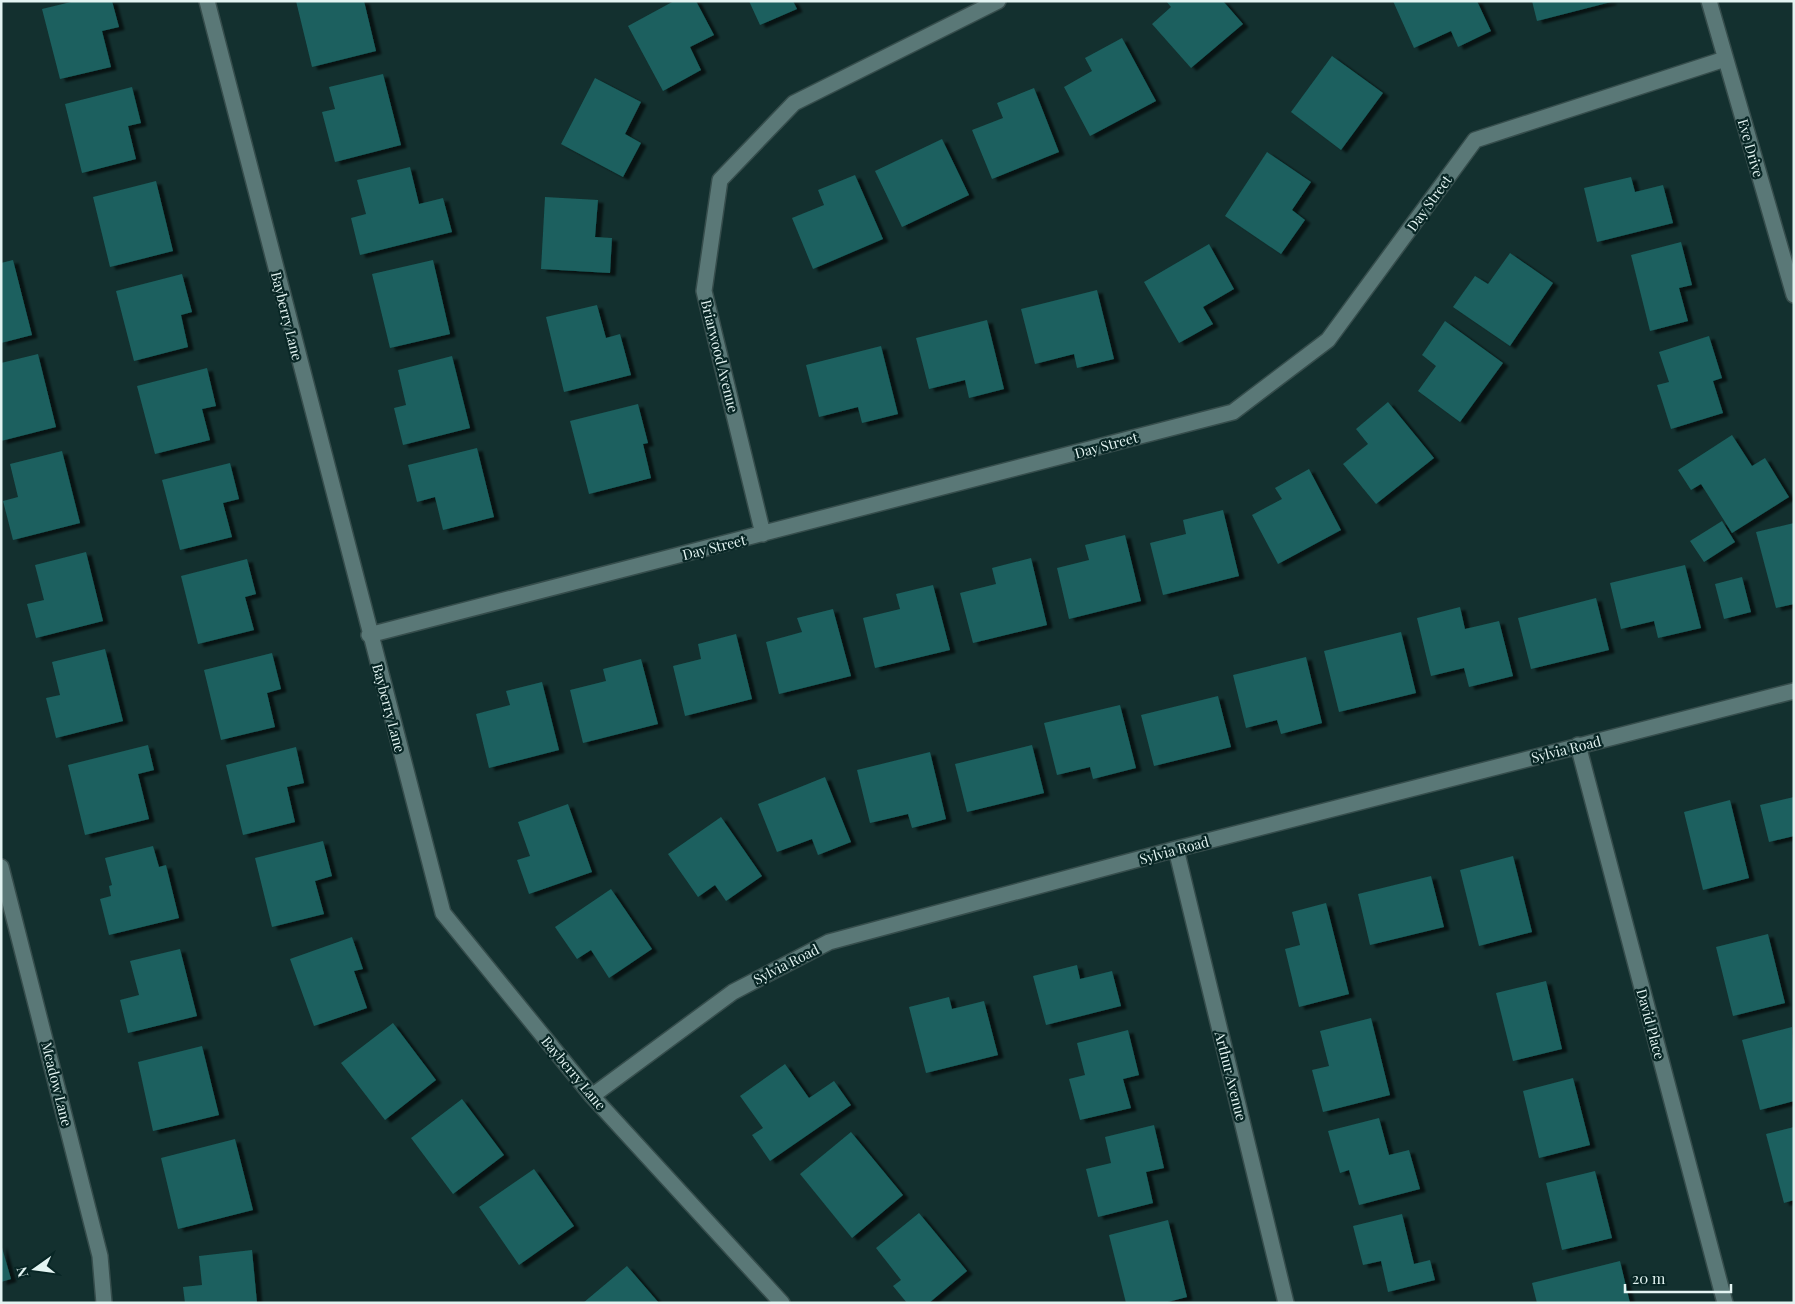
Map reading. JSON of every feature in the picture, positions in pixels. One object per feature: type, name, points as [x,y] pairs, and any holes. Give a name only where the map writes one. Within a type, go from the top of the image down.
[{"type":"street","name":"Bayberry Lane","points":[[207,1],[442,913],[592,1096],[782,1303]]},
{"type":"street","name":"Briarwood Avenue","points":[[763,534],[704,291],[720,180],[794,103],[998,1]]},
{"type":"street","name":"Eve Drive","points":[[1709,1],[1794,295]]},
{"type":"street","name":"Day Street","points":[[370,635],[1232,412],[1328,340],[1475,140],[1725,59]]},
{"type":"street","name":"Sylvia Road","points":[[592,1096],[733,992],[829,942],[1176,849],[1794,691]]},
{"type":"street","name":"David Place","points":[[1578,746],[1725,1303]]},
{"type":"street","name":"Arthur Avenue","points":[[1176,849],[1286,1303]]},
{"type":"street","name":"Meadow Lane","points":[[1,867],[100,1256],[104,1303]]},
{"type":"building","points":[[75,1],[112,1],[119,27],[102,31],[111,67],[60,79],[42,9]]},
{"type":"building","points":[[296,1],[364,1],[376,51],[312,67]]},
{"type":"building","points":[[674,1],[696,1],[714,35],[690,47],[701,70],[663,91],[628,26]]},
{"type":"building","points":[[749,1],[793,1],[797,9],[760,25]]},
{"type":"building","points":[[1166,1],[1223,1],[1243,24],[1191,68],[1152,24],[1171,7]]},
{"type":"building","points":[[1393,1],[1477,1],[1491,31],[1458,47],[1451,31],[1414,48]]},
{"type":"building","points":[[1532,1],[1611,1],[1611,2],[1537,21]]},
{"type":"building","points":[[1122,38],[1156,101],[1090,136],[1064,87],[1092,71],[1085,58]]},
{"type":"building","points":[[1332,56],[1383,93],[1341,150],[1291,112]]},
{"type":"building","points":[[383,74],[401,145],[335,162],[322,112],[335,109],[329,87]]},
{"type":"building","points":[[595,78],[641,102],[625,134],[641,143],[623,177],[561,144]]},
{"type":"building","points":[[132,87],[141,123],[128,126],[136,159],[82,173],[65,104]]},
{"type":"building","points":[[1034,88],[1059,152],[992,179],[972,130],[1003,118],[997,103]]},
{"type":"building","points":[[942,139],[969,195],[902,227],[875,171]]},
{"type":"building","points":[[1267,152],[1311,182],[1292,210],[1305,220],[1281,254],[1225,216]]},
{"type":"building","points":[[410,167],[419,204],[443,198],[452,232],[360,255],[351,218],[366,214],[357,180]]},
{"type":"building","points":[[855,175],[883,239],[813,269],[792,218],[824,205],[818,190]]},
{"type":"building","points":[[1631,177],[1635,192],[1663,185],[1673,223],[1597,242],[1584,188]]},
{"type":"building","points":[[156,181],[173,251],[110,267],[93,197]]},
{"type":"building","points":[[545,197],[598,200],[595,237],[612,238],[610,273],[541,269]]},
{"type":"building","points":[[1681,242],[1692,285],[1679,288],[1688,321],[1650,331],[1631,255]]},
{"type":"building","points":[[1209,244],[1234,289],[1203,307],[1213,324],[1179,343],[1144,282]]},
{"type":"building","points":[[1510,253],[1553,283],[1510,346],[1453,307],[1475,276],[1488,284]]},
{"type":"building","points":[[13,260],[32,335],[1,343],[1,263]]},
{"type":"building","points":[[433,260],[450,334],[390,348],[372,274]]},
{"type":"building","points":[[182,274],[192,312],[181,315],[188,347],[134,361],[116,291]]},
{"type":"building","points":[[1097,290],[1114,359],[1077,368],[1074,354],[1035,364],[1021,309]]},
{"type":"building","points":[[597,305],[606,338],[620,334],[631,375],[564,392],[546,317]]},
{"type":"building","points":[[987,320],[1004,389],[969,398],[965,380],[929,389],[916,338]]},
{"type":"building","points":[[1445,321],[1503,363],[1460,422],[1418,391],[1436,366],[1422,355]]},
{"type":"building","points":[[1709,336],[1722,378],[1713,381],[1723,413],[1671,429],[1657,385],[1669,382],[1659,352]]},
{"type":"building","points":[[881,346],[898,414],[862,423],[858,407],[819,417],[806,365]]},
{"type":"building","points":[[38,354],[56,427],[1,441],[1,363]]},
{"type":"building","points":[[452,356],[470,428],[403,445],[394,408],[406,405],[398,370]]},
{"type":"building","points":[[207,368],[216,406],[202,409],[210,440],[155,454],[137,386]]},
{"type":"building","points":[[1388,402],[1434,458],[1376,504],[1343,464],[1368,444],[1356,429]]},
{"type":"building","points":[[638,404],[648,443],[643,444],[651,478],[589,494],[570,421]]},
{"type":"building","points":[[1732,435],[1752,466],[1765,458],[1789,497],[1732,533],[1701,484],[1691,490],[1678,470]]},
{"type":"building","points":[[477,448],[494,517],[443,530],[435,497],[417,502],[408,465]]},
{"type":"building","points":[[62,451],[80,523],[13,540],[3,501],[18,497],[10,464]]},
{"type":"building","points":[[230,463],[239,499],[223,503],[232,537],[180,550],[162,480]]},
{"type":"building","points":[[1309,469],[1341,530],[1278,564],[1252,515],[1282,499],[1275,488]]},
{"type":"building","points":[[1223,510],[1239,576],[1163,595],[1150,543],[1186,534],[1183,520]]},
{"type":"building","points":[[1722,521],[1735,542],[1704,562],[1690,541]]},
{"type":"building","points":[[1794,523],[1794,604],[1776,608],[1756,532]]},
{"type":"building","points":[[1125,535],[1141,601],[1069,619],[1057,568],[1089,560],[1085,545]]},
{"type":"building","points":[[86,552],[103,621],[36,638],[27,604],[44,600],[35,565]]},
{"type":"building","points":[[1031,558],[1047,625],[973,643],[960,593],[996,584],[992,568]]},
{"type":"building","points":[[247,559],[256,594],[245,597],[254,630],[198,644],[181,576]]},
{"type":"building","points":[[1685,565],[1701,628],[1658,638],[1654,621],[1621,629],[1610,583]]},
{"type":"building","points":[[1742,577],[1751,612],[1724,619],[1715,584]]},
{"type":"building","points":[[933,585],[950,650],[875,668],[863,618],[900,609],[896,594]]},
{"type":"building","points":[[1596,598],[1609,650],[1531,669],[1518,618]]},
{"type":"building","points":[[1460,607],[1465,629],[1499,621],[1513,676],[1469,687],[1464,668],[1431,676],[1417,618]]},
{"type":"building","points":[[833,609],[851,676],[779,694],[766,642],[802,632],[797,618]]},
{"type":"building","points":[[1401,632],[1416,693],[1339,712],[1324,651]]},
{"type":"building","points":[[736,634],[752,699],[685,716],[673,666],[701,659],[698,644]]},
{"type":"building","points":[[105,649],[123,721],[56,738],[46,698],[60,695],[52,662]]},
{"type":"building","points":[[272,653],[281,689],[267,693],[275,727],[221,740],[204,670]]},
{"type":"building","points":[[1306,657],[1322,723],[1281,734],[1277,720],[1246,728],[1233,675]]},
{"type":"building","points":[[641,659],[658,724],[583,743],[570,690],[606,681],[603,669]]},
{"type":"building","points":[[542,682],[559,750],[489,768],[476,714],[510,705],[506,691]]},
{"type":"building","points":[[1218,696],[1231,747],[1154,766],[1141,715]]},
{"type":"building","points":[[1120,705],[1136,768],[1093,779],[1090,767],[1057,775],[1044,723]]},
{"type":"building","points":[[148,745],[154,770],[138,774],[149,819],[85,835],[68,765]]},
{"type":"building","points":[[1032,745],[1044,793],[967,812],[955,764]]},
{"type":"building","points":[[296,747],[304,783],[287,787],[295,822],[243,835],[226,765]]},
{"type":"building","points":[[930,752],[946,819],[912,828],[908,814],[870,823],[857,770]]},
{"type":"building","points":[[825,777],[851,842],[818,855],[812,839],[777,852],[758,804]]},
{"type":"building","points":[[1794,797],[1794,836],[1769,842],[1760,805]]},
{"type":"building","points":[[1730,800],[1749,878],[1703,890],[1684,812]]},
{"type":"building","points":[[568,804],[592,872],[529,894],[517,860],[530,856],[518,822]]},
{"type":"building","points":[[721,817],[762,876],[726,901],[715,885],[698,897],[668,854]]},
{"type":"building","points":[[323,841],[332,876],[315,881],[324,914],[272,927],[255,858]]},
{"type":"building","points":[[153,846],[159,867],[166,865],[179,918],[109,935],[100,899],[111,896],[109,886],[112,885],[105,858]]},
{"type":"building","points":[[1513,856],[1532,932],[1479,946],[1460,870]]},
{"type":"building","points":[[1431,876],[1444,927],[1370,945],[1358,894]]},
{"type":"building","points":[[611,889],[652,949],[609,978],[591,950],[577,959],[555,927]]},
{"type":"building","points":[[1326,903],[1349,994],[1299,1007],[1285,949],[1300,945],[1292,912]]},
{"type":"building","points":[[1768,934],[1785,1003],[1733,1016],[1716,947]]},
{"type":"building","points":[[352,937],[363,969],[354,971],[367,1008],[314,1026],[290,959]]},
{"type":"building","points":[[180,949],[197,1016],[128,1033],[120,1000],[139,995],[130,961]]},
{"type":"building","points":[[1077,965],[1080,979],[1112,971],[1121,1006],[1046,1025],[1033,976]]},
{"type":"building","points":[[1546,981],[1562,1049],[1513,1061],[1496,993]]},
{"type":"building","points":[[949,997],[952,1009],[984,1001],[998,1055],[926,1073],[909,1007]]},
{"type":"building","points":[[1371,1018],[1390,1095],[1323,1112],[1312,1070],[1329,1066],[1320,1031]]},
{"type":"building","points":[[393,1023],[436,1080],[385,1120],[341,1063]]},
{"type":"building","points":[[1792,1027],[1794,1101],[1760,1110],[1742,1040]]},
{"type":"building","points":[[1128,1030],[1139,1075],[1123,1079],[1131,1108],[1080,1120],[1069,1079],[1085,1075],[1077,1043]]},
{"type":"building","points":[[202,1046],[219,1115],[153,1131],[138,1062]]},
{"type":"building","points":[[785,1064],[809,1098],[834,1081],[851,1105],[770,1161],[752,1135],[763,1128],[740,1096]]},
{"type":"building","points":[[1573,1078],[1590,1145],[1539,1158],[1523,1091]]},
{"type":"building","points":[[462,1099],[504,1155],[453,1194],[411,1138]]},
{"type":"building","points":[[1379,1118],[1389,1155],[1409,1150],[1420,1189],[1359,1205],[1349,1170],[1340,1173],[1328,1131]]},
{"type":"building","points":[[1154,1125],[1164,1168],[1146,1172],[1153,1203],[1098,1217],[1086,1169],[1111,1163],[1105,1137]]},
{"type":"building","points":[[1794,1127],[1794,1200],[1784,1203],[1766,1134]]},
{"type":"building","points":[[851,1132],[903,1195],[852,1238],[800,1174]]},
{"type":"building","points":[[235,1139],[253,1210],[178,1229],[161,1158]]},
{"type":"building","points":[[534,1169],[574,1226],[519,1265],[479,1207]]},
{"type":"building","points":[[1595,1171],[1612,1238],[1562,1250],[1546,1183]]},
{"type":"building","points":[[919,1213],[967,1271],[929,1303],[907,1303],[893,1286],[901,1280],[876,1248]]},
{"type":"building","points":[[1402,1214],[1414,1264],[1430,1260],[1435,1280],[1388,1292],[1381,1261],[1363,1265],[1353,1226]]},
{"type":"building","points":[[1168,1220],[1187,1297],[1164,1303],[1126,1303],[1109,1235]]},
{"type":"building","points":[[1,1244],[11,1279],[1,1282]]},
{"type":"building","points":[[252,1250],[257,1303],[185,1303],[183,1287],[202,1285],[199,1256]]},
{"type":"building","points":[[1620,1261],[1630,1303],[1537,1303],[1532,1283]]},
{"type":"building","points":[[627,1266],[659,1303],[583,1303]]}]
